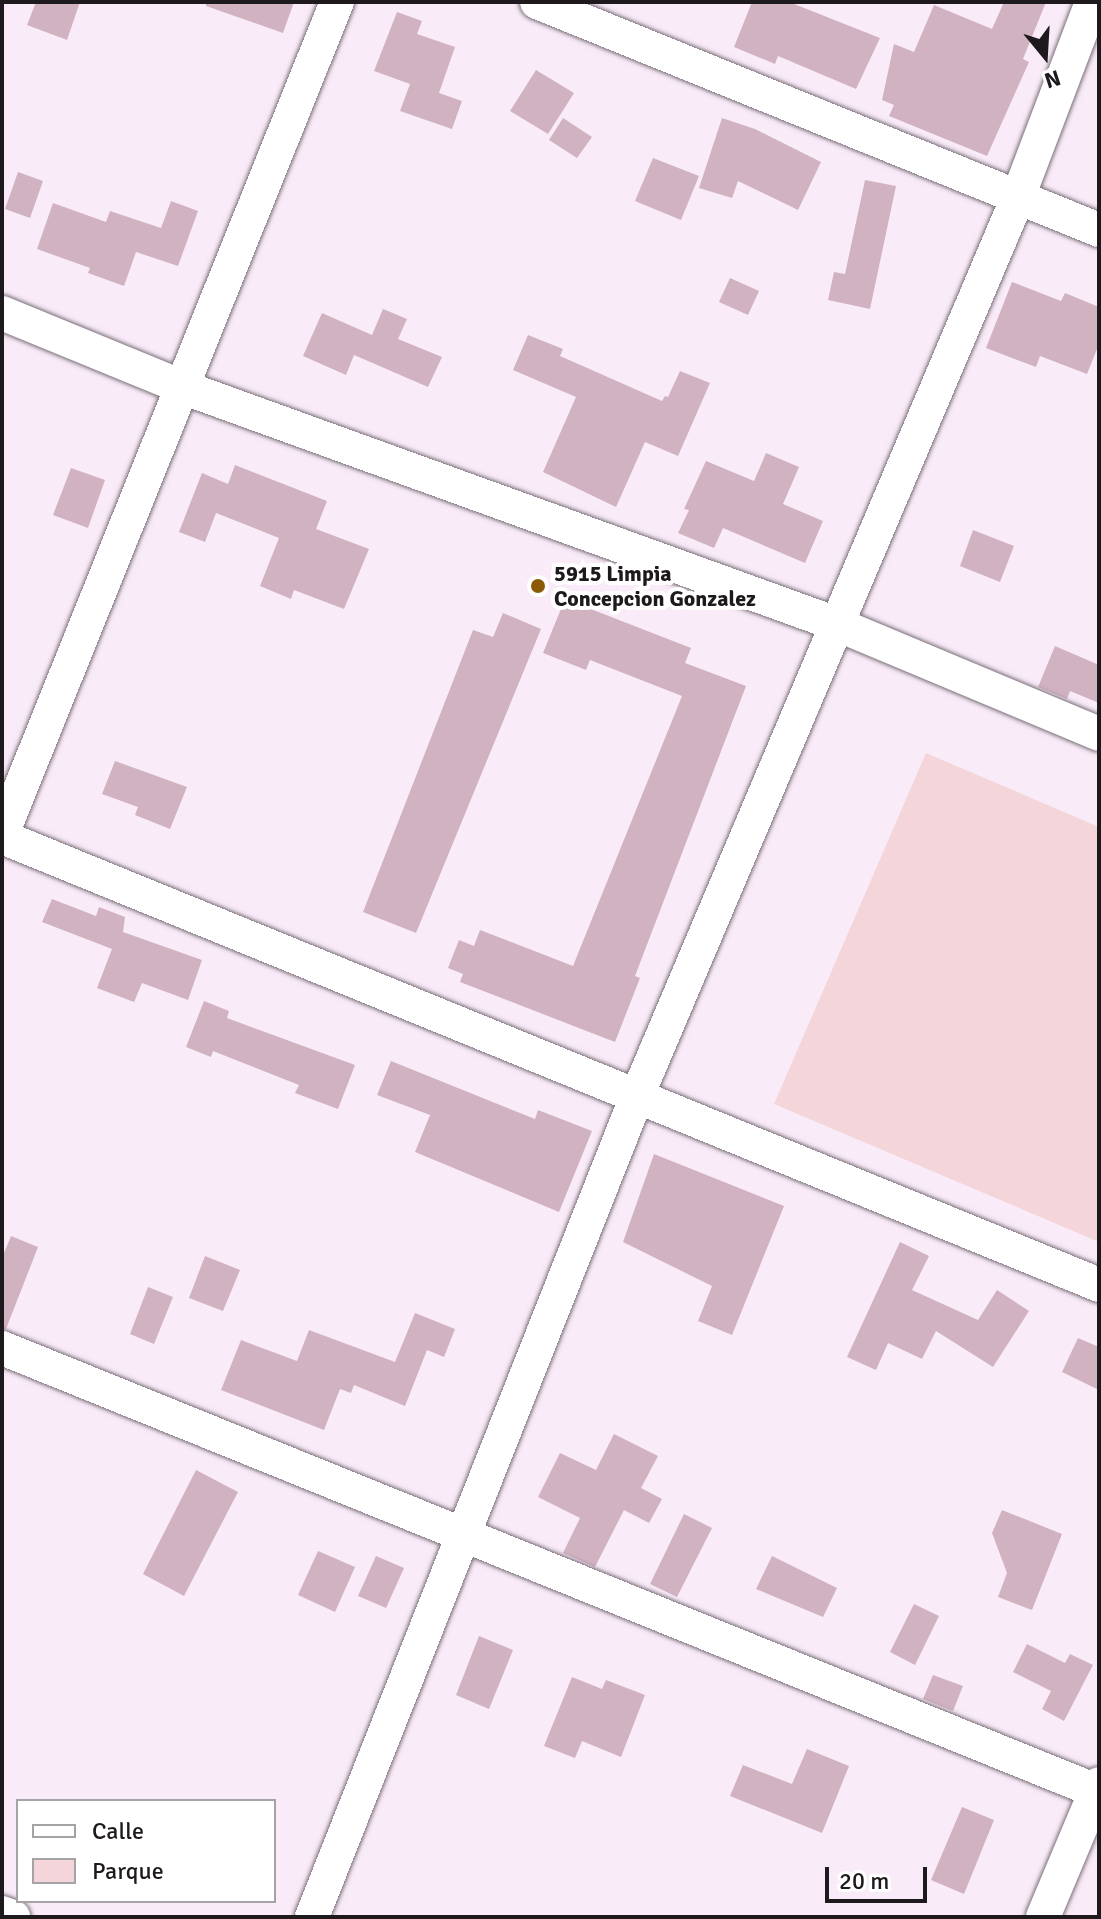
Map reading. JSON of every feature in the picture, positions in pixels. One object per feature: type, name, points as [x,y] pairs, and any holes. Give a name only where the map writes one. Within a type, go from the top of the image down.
[{"type":"street","points":[[337,2],[2,835],[1099,1285]]},
{"type":"street","points":[[537,2],[1099,230]]},
{"type":"street","points":[[312,1917],[637,1096],[834,623],[1018,197],[1092,2]]},
{"type":"street","points":[[2,313],[182,387],[834,623],[1099,734]]},
{"type":"street","points":[[2,1348],[465,1537],[1098,1789],[1043,1917]]},
{"type":"street","points":[[2,1913],[13,1917]]},
{"type":"green space","points":[[926,753],[1099,827],[1099,1242],[774,1104]]},
{"type":"building","points":[[36,2],[80,2],[67,40],[27,25]]},
{"type":"building","points":[[206,2],[294,2],[283,33],[206,6]]},
{"type":"building","points":[[752,2],[789,2],[880,38],[856,89],[778,56],[775,64],[734,47]]},
{"type":"building","points":[[1004,2],[1046,2],[1023,59],[1029,62],[987,156],[889,116],[894,105],[882,100],[894,44],[914,52],[934,5],[992,29]]},
{"type":"building","points":[[397,12],[422,21],[417,34],[455,47],[439,93],[462,101],[452,129],[400,111],[410,84],[374,71]]},
{"type":"building","points":[[536,70],[574,93],[548,134],[510,111]]},
{"type":"building","points":[[563,118],[592,137],[577,158],[549,140]]},
{"type":"building","points":[[722,118],[755,129],[821,162],[798,210],[738,181],[732,198],[699,188]]},
{"type":"building","points":[[653,158],[699,176],[681,220],[635,201]]},
{"type":"building","points":[[18,172],[43,181],[30,218],[5,209]]},
{"type":"building","points":[[865,180],[896,186],[870,309],[828,300],[834,272],[845,274]]},
{"type":"building","points":[[171,201],[198,211],[178,266],[136,252],[124,286],[88,273],[90,268],[37,249],[53,203],[106,222],[110,211],[161,228]]},
{"type":"building","points":[[730,278],[759,291],[748,315],[719,302]]},
{"type":"building","points":[[1012,282],[1061,301],[1065,293],[1099,307],[1099,344],[1087,374],[1040,356],[1036,367],[986,348]]},
{"type":"building","points":[[383,309],[407,319],[398,339],[442,357],[428,387],[354,355],[346,375],[303,356],[322,313],[372,335]]},
{"type":"building","points":[[528,335],[563,349],[560,356],[662,401],[665,396],[668,397],[680,371],[710,383],[678,456],[645,442],[616,507],[543,472],[576,397],[513,370]]},
{"type":"building","points":[[766,453],[799,467],[783,504],[823,521],[805,563],[723,528],[714,548],[678,533],[689,510],[684,509],[706,461],[754,481]]},
{"type":"building","points":[[235,465],[327,501],[316,529],[369,549],[344,609],[294,590],[291,599],[260,586],[279,538],[216,513],[205,542],[179,532],[202,473],[228,484]]},
{"type":"building","points":[[71,468],[105,480],[88,528],[53,515]]},
{"type":"building","points":[[973,530],[1014,546],[1000,582],[960,566]]},
{"type":"building","points":[[565,599],[691,648],[685,663],[746,686],[635,976],[640,978],[615,1042],[460,982],[463,974],[448,968],[459,940],[474,946],[480,930],[573,966],[682,696],[590,660],[586,670],[543,653]]},
{"type":"building","points":[[503,613],[541,629],[416,933],[363,912],[473,630],[493,637]]},
{"type":"building","points":[[1055,646],[1099,665],[1099,703],[1070,691],[1067,699],[1038,687]]},
{"type":"building","points":[[115,761],[187,787],[170,829],[135,815],[138,807],[102,794]]},
{"type":"building","points":[[52,899],[96,916],[99,907],[125,917],[123,932],[202,960],[188,1000],[142,983],[134,1002],[97,988],[112,949],[42,922]]},
{"type":"building","points":[[204,1001],[229,1011],[227,1018],[355,1065],[338,1109],[295,1093],[299,1085],[213,1051],[211,1057],[186,1047]]},
{"type":"building","points":[[391,1061],[535,1119],[538,1110],[592,1131],[559,1212],[415,1152],[430,1115],[377,1095]]},
{"type":"building","points":[[654,1154],[784,1206],[732,1335],[698,1321],[712,1286],[623,1242]]},
{"type":"building","points":[[11,1236],[38,1247],[6,1329],[2,1328],[2,1258]]},
{"type":"building","points":[[900,1242],[929,1256],[912,1290],[978,1320],[997,1290],[1029,1311],[993,1367],[936,1331],[922,1359],[888,1343],[876,1370],[847,1357]]},
{"type":"building","points":[[205,1256],[240,1270],[223,1311],[189,1298]]},
{"type":"building","points":[[148,1287],[173,1297],[154,1344],[130,1334]]},
{"type":"building","points":[[415,1313],[455,1329],[444,1357],[427,1350],[405,1406],[354,1385],[351,1393],[340,1389],[324,1430],[221,1390],[241,1340],[297,1361],[309,1330],[395,1362]]},
{"type":"building","points":[[1078,1338],[1099,1347],[1099,1390],[1062,1372]]},
{"type":"building","points":[[614,1434],[658,1456],[641,1488],[662,1499],[649,1523],[624,1510],[595,1567],[563,1553],[580,1518],[538,1497],[560,1453],[596,1470]]},
{"type":"building","points":[[196,1470],[238,1492],[184,1596],[143,1574]]},
{"type":"building","points":[[1002,1510],[1062,1534],[1032,1610],[998,1597],[1007,1573],[992,1533]]},
{"type":"building","points":[[684,1514],[712,1528],[677,1597],[650,1584]]},
{"type":"building","points":[[318,1551],[355,1567],[335,1612],[298,1595]]},
{"type":"building","points":[[376,1556],[404,1568],[386,1608],[358,1596]]},
{"type":"building","points":[[772,1556],[837,1588],[823,1617],[756,1589]]},
{"type":"building","points":[[914,1604],[939,1616],[915,1665],[890,1652]]},
{"type":"building","points":[[479,1636],[513,1650],[489,1709],[456,1695]]},
{"type":"building","points":[[1027,1644],[1065,1663],[1070,1654],[1093,1665],[1064,1721],[1042,1709],[1051,1691],[1013,1672]]},
{"type":"building","points":[[933,1675],[963,1686],[953,1711],[923,1699]]},
{"type":"building","points":[[572,1677],[602,1689],[606,1680],[645,1695],[621,1757],[582,1741],[575,1758],[544,1746]]},
{"type":"building","points":[[807,1749],[849,1766],[822,1833],[730,1796],[743,1765],[792,1784]]},
{"type":"building","points":[[962,1807],[994,1820],[964,1894],[931,1880]]},
{"type":"place","name":"5915 Limpia Concepcion Gonzalez","points":[[538,586]]}]
